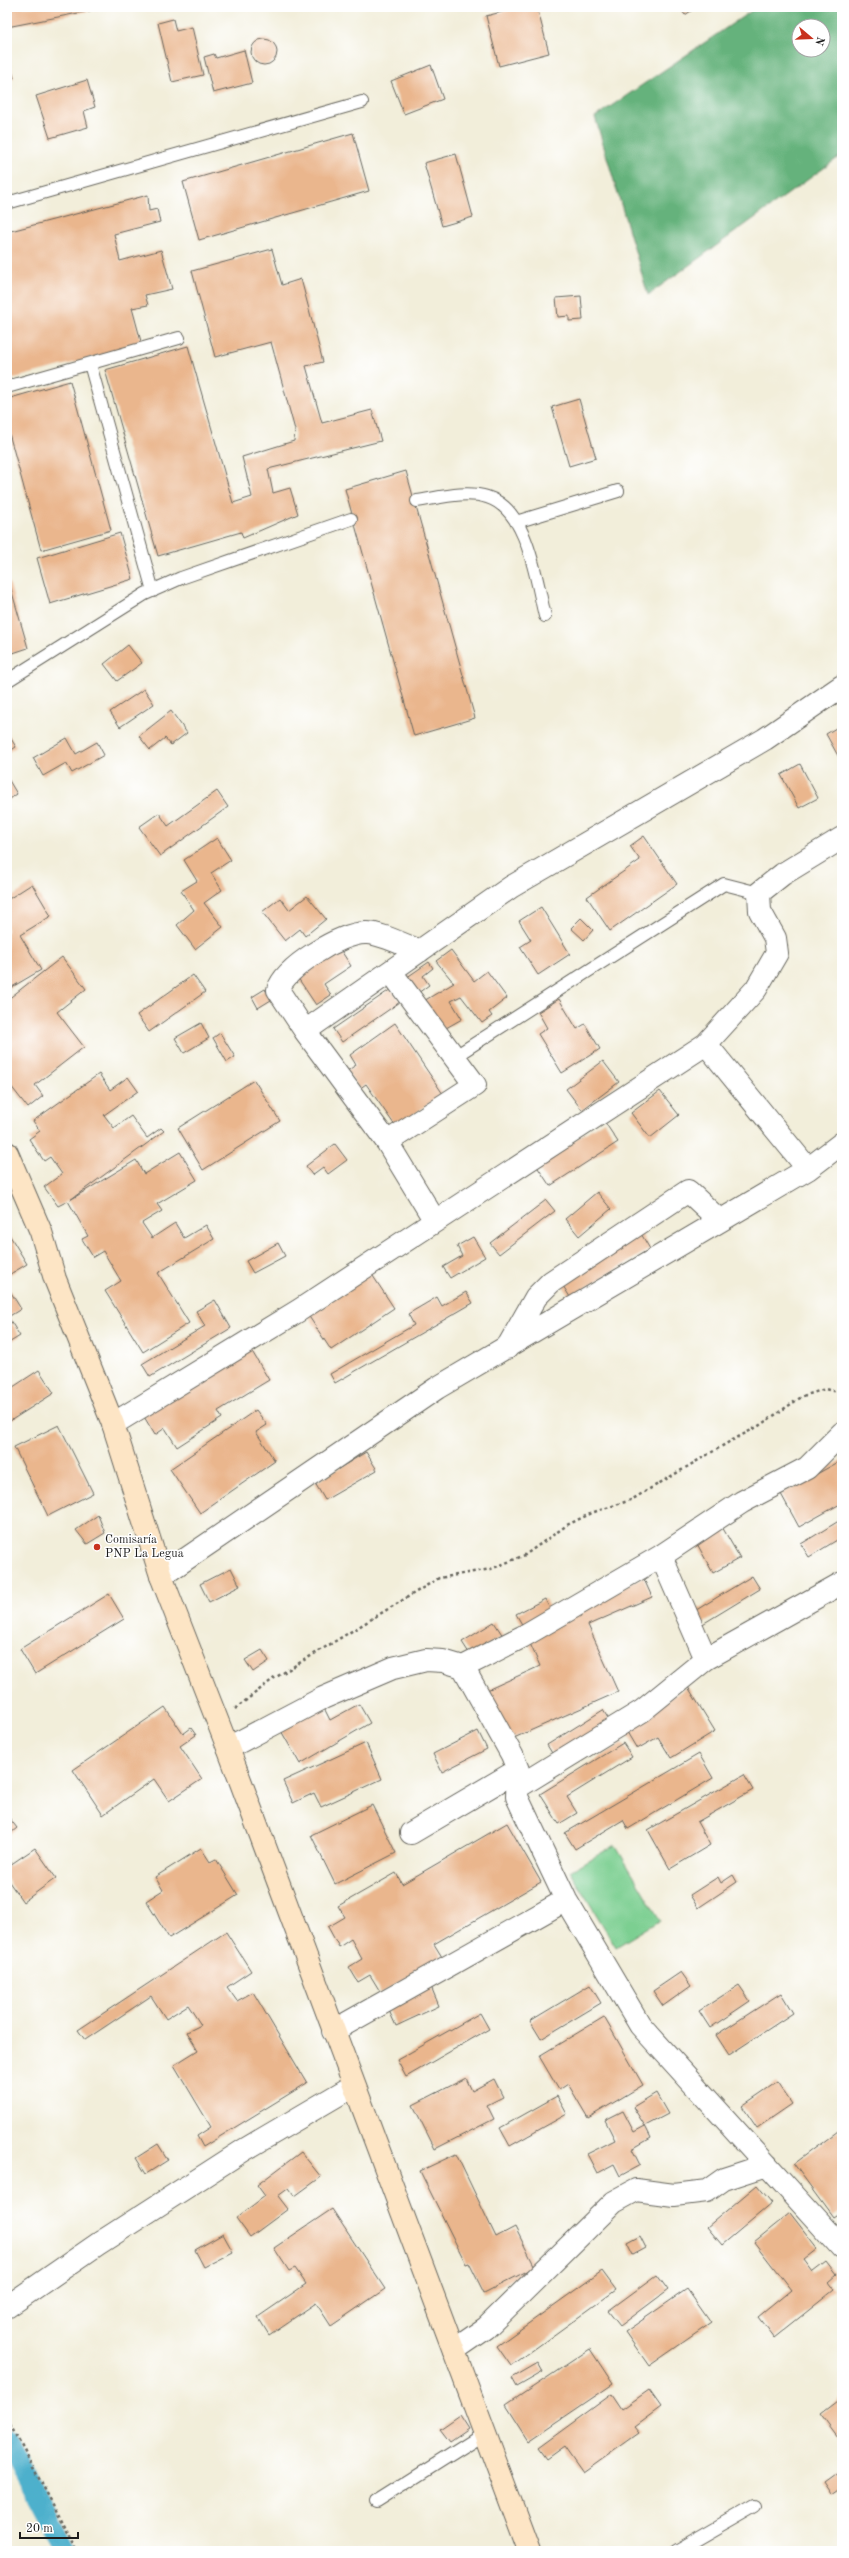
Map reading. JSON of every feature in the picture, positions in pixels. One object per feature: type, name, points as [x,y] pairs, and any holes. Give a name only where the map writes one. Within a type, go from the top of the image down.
[{"type":"main road","points":[[7,1153],[40,1232],[55,1279],[113,1424],[161,1576],[228,1748],[353,2086],[529,2551]]},
{"type":"street","points":[[305,1031],[511,887],[764,739],[842,686]]},
{"type":"street","points":[[113,1424],[298,1311],[706,1044],[756,989],[777,953],[775,938],[760,911],[759,893],[783,874],[842,838]]},
{"type":"street","points":[[420,951],[366,932],[337,940],[299,964],[285,976],[278,990],[305,1031],[387,1142],[435,1221]]},
{"type":"street","points":[[387,1142],[475,1085],[391,972]]},
{"type":"street","points":[[706,1044],[808,1169]]},
{"type":"street","points":[[161,1576],[437,1388],[808,1169],[842,1143]]},
{"type":"street","points":[[507,1348],[536,1297],[551,1282],[688,1191],[720,1221]]},
{"type":"street","points":[[228,1748],[323,1698],[393,1668],[426,1660],[443,1661],[463,1667],[522,1637],[661,1556],[742,1502],[807,1468],[842,1433]]},
{"type":"street","points":[[661,1556],[706,1659]]},
{"type":"street","points":[[411,1833],[518,1779],[642,1711],[706,1659],[842,1583]]},
{"type":"street","points":[[463,1667],[512,1755],[518,1779],[517,1797],[566,1900],[640,2025],[842,2248]]},
{"type":"street","points":[[333,2031],[566,1900]]},
{"type":"street","points":[[7,2307],[98,2244],[244,2150],[353,2086]]},
{"type":"street","points":[[454,2350],[486,2328],[614,2202],[636,2190],[674,2195],[707,2192],[724,2179],[767,2165]]},
{"type":"lane","points":[[7,203],[362,102]]},
{"type":"lane","points":[[7,387],[179,338]]},
{"type":"lane","points":[[90,364],[153,591]]},
{"type":"lane","points":[[516,522],[618,491]]},
{"type":"lane","points":[[417,501],[461,495],[487,496],[510,512],[529,551],[544,616]]},
{"type":"lane","points":[[7,680],[153,591],[181,578],[351,519]]},
{"type":"lane","points":[[454,1056],[724,884],[759,893]]},
{"type":"lane","points":[[376,2502],[485,2433]]},
{"type":"lane","points":[[675,2551],[755,2505]]},
{"type":"path","points":[[218,1722],[273,1679],[439,1578],[491,1568],[525,1555],[567,1525],[594,1512],[631,1500],[729,1442],[757,1428],[803,1396],[825,1390],[842,1393]]},
{"type":"path","points":[[7,2419],[78,2551]]},
{"type":"green space","points":[[757,7],[842,7],[842,155],[648,295],[595,117]]},
{"type":"green space","points":[[615,1845],[660,1920],[616,1947],[570,1871]]},
{"type":"building","points":[[7,7],[103,7],[104,8],[7,27]]},
{"type":"building","points":[[521,7],[537,7],[549,53],[499,66],[486,16]]},
{"type":"building","points":[[679,7],[697,7],[685,15]]},
{"type":"building","points":[[173,19],[176,31],[192,27],[203,75],[172,82],[158,23]]},
{"type":"building","points":[[264,39],[273,43],[277,52],[273,61],[264,65],[255,61],[251,52],[255,43]]},
{"type":"building","points":[[244,50],[252,83],[213,93],[204,57],[214,54],[216,58]]},
{"type":"building","points":[[7,55],[14,78],[7,79]]},
{"type":"building","points":[[431,65],[443,99],[404,114],[391,81]]},
{"type":"building","points":[[87,80],[95,107],[84,111],[88,127],[50,138],[36,96]]},
{"type":"building","points":[[353,133],[369,191],[199,240],[183,182]]},
{"type":"building","points":[[456,154],[473,217],[442,226],[424,163]]},
{"type":"building","points":[[148,195],[149,211],[157,209],[160,222],[114,234],[120,261],[161,250],[172,289],[145,295],[148,305],[132,308],[142,345],[7,380],[7,232]]},
{"type":"building","points":[[272,249],[282,285],[301,279],[323,362],[306,366],[322,423],[372,410],[381,441],[268,469],[273,493],[290,488],[298,514],[243,538],[241,532],[158,556],[105,370],[188,346],[233,503],[252,497],[242,457],[294,441],[295,430],[271,342],[215,357],[192,271]]},
{"type":"building","points":[[581,296],[583,320],[569,321],[569,316],[558,317],[556,298]]},
{"type":"building","points":[[70,381],[111,530],[41,550],[7,426],[7,399]]},
{"type":"building","points":[[579,399],[596,458],[569,466],[552,407]]},
{"type":"building","points":[[406,471],[475,718],[414,736],[345,489]]},
{"type":"building","points":[[120,533],[133,579],[50,604],[37,558]]},
{"type":"building","points":[[9,582],[28,648],[7,655],[7,583]]},
{"type":"building","points":[[128,645],[142,663],[117,681],[104,664]]},
{"type":"building","points":[[144,689],[154,704],[120,727],[110,712]]},
{"type":"building","points":[[171,711],[187,733],[171,745],[165,738],[150,750],[139,736]]},
{"type":"building","points":[[836,728],[842,739],[842,763],[826,734]]},
{"type":"building","points":[[7,732],[16,747],[7,753]]},
{"type":"building","points":[[67,738],[76,754],[97,742],[104,755],[72,773],[66,763],[43,776],[33,758]]},
{"type":"building","points":[[800,764],[818,798],[799,808],[781,775]]},
{"type":"building","points":[[7,777],[17,794],[7,801]]},
{"type":"building","points":[[217,791],[228,807],[160,856],[139,827],[159,813],[168,826]]},
{"type":"building","points":[[644,836],[677,884],[610,931],[587,897],[640,860],[630,846]]},
{"type":"building","points":[[217,838],[231,860],[211,873],[222,890],[204,903],[223,927],[195,949],[177,925],[194,910],[181,891],[197,881],[184,860]]},
{"type":"building","points":[[32,884],[51,916],[20,935],[41,970],[7,990],[7,900]]},
{"type":"building","points":[[307,896],[326,919],[305,936],[300,929],[285,941],[262,912],[280,898],[289,910]]},
{"type":"building","points":[[541,907],[570,954],[538,975],[520,947],[531,940],[519,921]]},
{"type":"building","points":[[581,918],[593,930],[584,940],[571,928]]},
{"type":"building","points":[[340,949],[351,966],[324,984],[331,995],[316,1005],[298,978]]},
{"type":"building","points":[[451,950],[474,981],[487,971],[507,998],[489,1012],[492,1016],[482,1023],[461,996],[451,1001],[462,1019],[439,1032],[422,1002],[454,983],[436,961]]},
{"type":"building","points":[[62,957],[86,989],[57,1012],[84,1047],[35,1085],[43,1096],[28,1108],[7,1081],[7,1000]]},
{"type":"building","points":[[429,962],[433,968],[423,976],[429,985],[414,996],[403,980]]},
{"type":"building","points":[[193,975],[205,992],[149,1032],[137,1015]]},
{"type":"building","points":[[265,989],[271,1000],[258,1008],[252,997]]},
{"type":"building","points":[[391,989],[400,1002],[342,1042],[333,1029]]},
{"type":"building","points":[[559,999],[577,1029],[585,1024],[600,1049],[562,1073],[538,1034],[547,1028],[538,1012]]},
{"type":"building","points":[[201,1023],[209,1038],[184,1053],[175,1038]]},
{"type":"building","points":[[395,1023],[443,1094],[396,1127],[366,1084],[359,1089],[347,1071],[356,1065],[350,1055]]},
{"type":"building","points":[[220,1033],[235,1057],[227,1062],[213,1038]]},
{"type":"building","points":[[603,1061],[619,1082],[582,1110],[566,1089]]},
{"type":"building","points":[[99,1074],[110,1090],[128,1077],[138,1091],[104,1115],[114,1128],[131,1116],[147,1138],[161,1128],[164,1131],[70,1200],[136,1160],[144,1174],[180,1152],[197,1180],[157,1204],[162,1211],[142,1223],[152,1238],[175,1223],[184,1238],[206,1225],[214,1239],[158,1273],[189,1323],[143,1352],[105,1291],[121,1281],[103,1251],[93,1257],[82,1239],[88,1236],[68,1201],[58,1206],[44,1187],[62,1174],[50,1157],[44,1161],[29,1139],[40,1131],[33,1121]]},
{"type":"building","points":[[254,1080],[280,1121],[203,1170],[178,1128]]},
{"type":"building","points":[[660,1091],[679,1115],[650,1138],[631,1113]]},
{"type":"building","points":[[604,1121],[618,1142],[550,1186],[536,1165]]},
{"type":"building","points":[[335,1144],[347,1160],[328,1174],[323,1167],[312,1175],[306,1166]]},
{"type":"building","points":[[597,1192],[611,1209],[579,1236],[565,1219]]},
{"type":"building","points":[[546,1200],[555,1211],[499,1254],[490,1243]]},
{"type":"building","points":[[7,1231],[27,1264],[7,1276]]},
{"type":"building","points":[[640,1232],[650,1249],[570,1297],[560,1281]]},
{"type":"building","points":[[473,1237],[485,1257],[450,1278],[443,1267],[462,1256],[457,1246]]},
{"type":"building","points":[[278,1243],[285,1256],[253,1273],[246,1261]]},
{"type":"building","points":[[371,1273],[394,1308],[331,1350],[308,1315]]},
{"type":"building","points":[[7,1286],[21,1309],[8,1317],[20,1336],[7,1344]]},
{"type":"building","points":[[466,1292],[473,1303],[335,1383],[330,1374],[414,1325],[408,1314],[437,1297],[442,1306]]},
{"type":"building","points":[[215,1300],[231,1328],[150,1377],[142,1364],[205,1326],[196,1311]]},
{"type":"building","points":[[250,1348],[269,1380],[218,1411],[222,1418],[177,1447],[165,1428],[155,1435],[143,1415]]},
{"type":"building","points":[[39,1370],[54,1393],[7,1423],[7,1391]]},
{"type":"building","points":[[256,1410],[267,1425],[256,1432],[275,1461],[200,1513],[170,1469]]},
{"type":"building","points":[[59,1425],[93,1493],[48,1516],[14,1447]]},
{"type":"building","points":[[366,1452],[377,1470],[325,1500],[315,1483]]},
{"type":"building","points":[[842,1460],[842,1503],[799,1527],[781,1494]]},
{"type":"building","points":[[98,1515],[105,1533],[87,1544],[76,1530]]},
{"type":"building","points":[[842,1519],[842,1537],[809,1557],[801,1544]]},
{"type":"building","points":[[721,1525],[740,1558],[713,1573],[695,1540]]},
{"type":"building","points":[[231,1568],[240,1586],[209,1602],[200,1584]]},
{"type":"building","points":[[752,1576],[760,1589],[701,1625],[693,1612]]},
{"type":"building","points":[[643,1577],[652,1597],[588,1625],[618,1692],[507,1741],[485,1691],[540,1666],[528,1639]]},
{"type":"building","points":[[109,1594],[124,1619],[35,1674],[20,1649]]},
{"type":"building","points":[[545,1599],[552,1613],[524,1628],[516,1614]]},
{"type":"building","points":[[494,1622],[503,1636],[471,1656],[462,1642]]},
{"type":"building","points":[[262,1650],[269,1661],[253,1672],[245,1660]]},
{"type":"building","points":[[688,1687],[715,1731],[671,1758],[658,1737],[637,1749],[624,1727]]},
{"type":"building","points":[[322,1704],[330,1720],[359,1704],[370,1723],[300,1764],[280,1729]]},
{"type":"building","points":[[165,1707],[183,1734],[191,1728],[196,1735],[180,1746],[202,1779],[169,1801],[154,1779],[103,1815],[73,1770]]},
{"type":"building","points":[[603,1710],[611,1723],[555,1758],[547,1745]]},
{"type":"building","points":[[478,1731],[487,1749],[442,1772],[433,1754]]},
{"type":"building","points":[[366,1743],[382,1779],[321,1807],[314,1793],[293,1803],[283,1781]]},
{"type":"building","points":[[623,1743],[632,1757],[567,1797],[577,1813],[559,1824],[540,1794]]},
{"type":"building","points":[[699,1754],[713,1778],[628,1829],[623,1820],[575,1849],[565,1833]]},
{"type":"building","points":[[744,1775],[753,1790],[697,1822],[710,1845],[670,1869],[648,1830]]},
{"type":"building","points":[[372,1805],[396,1853],[335,1884],[311,1835]]},
{"type":"building","points":[[7,1815],[17,1828],[7,1836]]},
{"type":"building","points":[[507,1823],[541,1882],[434,1944],[442,1957],[381,1993],[370,1975],[358,1982],[349,1967],[362,1959],[351,1939],[339,1947],[328,1927],[345,1917],[338,1906],[396,1873],[402,1884]]},
{"type":"building","points":[[35,1848],[56,1878],[23,1902],[7,1879],[7,1867]]},
{"type":"building","points":[[201,1848],[210,1862],[216,1859],[238,1895],[169,1938],[146,1901],[163,1890],[155,1877]]},
{"type":"building","points":[[733,1875],[737,1882],[698,1908],[690,1895],[718,1877],[721,1883]]},
{"type":"building","points":[[226,1932],[251,1971],[227,1987],[237,2001],[253,1992],[307,2083],[203,2147],[197,2136],[211,2127],[174,2065],[198,2050],[187,2032],[201,2025],[188,2005],[166,2019],[151,1996],[85,2040],[78,2030]]},
{"type":"building","points":[[681,1972],[691,1986],[663,2006],[653,1991]]},
{"type":"building","points":[[430,1984],[439,2006],[396,2026],[386,2004]]},
{"type":"building","points":[[590,1985],[601,2003],[541,2039],[530,2021]]},
{"type":"building","points":[[739,1985],[750,2001],[710,2028],[699,2011]]},
{"type":"building","points":[[781,1993],[793,2013],[729,2055],[716,2035]]},
{"type":"building","points":[[480,2013],[489,2029],[406,2077],[397,2060]]},
{"type":"building","points":[[604,2017],[643,2085],[588,2118],[568,2084],[559,2090],[539,2056]]},
{"type":"building","points":[[466,2078],[472,2091],[494,2079],[503,2097],[487,2105],[494,2119],[435,2149],[413,2105]]},
{"type":"building","points":[[777,2082],[792,2104],[757,2128],[742,2106]]},
{"type":"building","points":[[656,2093],[668,2114],[645,2126],[633,2107]]},
{"type":"building","points":[[557,2096],[567,2114],[510,2146],[500,2128]]},
{"type":"building","points":[[623,2111],[634,2132],[645,2126],[651,2138],[632,2149],[640,2165],[620,2176],[614,2164],[597,2173],[587,2154],[615,2140],[605,2120]]},
{"type":"building","points":[[842,2128],[842,2211],[833,2217],[794,2164]]},
{"type":"building","points":[[158,2144],[168,2160],[146,2174],[136,2158]]},
{"type":"building","points":[[301,2152],[321,2177],[295,2196],[289,2188],[278,2196],[288,2209],[250,2237],[236,2218],[265,2196],[257,2185]]},
{"type":"building","points":[[456,2154],[496,2237],[515,2227],[535,2267],[484,2293],[469,2263],[466,2264],[420,2171]]},
{"type":"building","points":[[757,2185],[772,2203],[722,2245],[707,2227]]},
{"type":"building","points":[[332,2209],[385,2289],[331,2326],[316,2303],[269,2335],[258,2317],[306,2284],[295,2268],[289,2271],[274,2248]]},
{"type":"building","points":[[790,2213],[818,2249],[804,2260],[813,2272],[826,2262],[836,2275],[828,2282],[834,2290],[774,2338],[758,2317],[791,2290],[754,2242]]},
{"type":"building","points":[[223,2234],[233,2252],[204,2267],[195,2250]]},
{"type":"building","points":[[640,2236],[646,2248],[633,2255],[627,2243]]},
{"type":"building","points":[[602,2271],[616,2290],[511,2366],[497,2346]]},
{"type":"building","points":[[657,2275],[668,2290],[620,2326],[608,2311]]},
{"type":"building","points":[[687,2289],[711,2323],[649,2366],[625,2332]]},
{"type":"building","points":[[590,2349],[613,2384],[529,2441],[506,2405]]},
{"type":"building","points":[[538,2363],[543,2372],[517,2387],[512,2378]]},
{"type":"building","points":[[649,2390],[661,2407],[634,2427],[639,2433],[583,2473],[564,2446],[546,2459],[538,2448],[612,2394],[622,2409]]},
{"type":"building","points":[[842,2398],[842,2442],[821,2414]]},
{"type":"building","points":[[460,2415],[469,2429],[450,2442],[440,2429]]},
{"type":"building","points":[[842,2470],[842,2488],[832,2495],[824,2483]]},
{"type":"waterway","points":[[7,2440],[66,2551]]},
{"type":"place","name":"Comisaría PNP La Legua","points":[[97,1547]]}]
